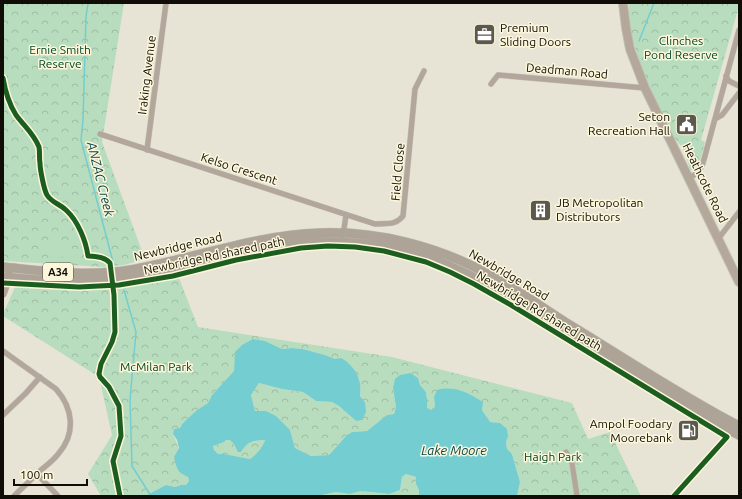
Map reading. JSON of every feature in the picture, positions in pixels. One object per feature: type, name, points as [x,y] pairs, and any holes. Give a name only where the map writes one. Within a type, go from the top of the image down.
[{"type":"highway","name":"Newbridge Road","points":[[6,277],[77,281],[129,274],[167,262],[296,234],[321,233],[342,237],[378,236],[417,245],[454,257],[513,288],[737,429]]},
{"type":"highway","name":"Newbridge Road","points":[[6,267],[109,276]]},
{"type":"main road","name":"Heathcote Road","points":[[623,3],[630,49],[645,88],[739,282]]},
{"type":"street","name":"Iraking Avenue","points":[[147,150],[166,3]]},
{"type":"street","points":[[689,178],[701,170],[739,30]]},
{"type":"street","name":"Field Close","points":[[346,215],[375,224],[392,224],[399,221],[403,216],[415,89],[424,71]]},
{"type":"street","name":"Deadman Road","points":[[491,84],[498,75],[645,88]]},
{"type":"street","points":[[726,76],[729,81],[739,86]]},
{"type":"street","points":[[715,120],[722,115],[739,93]]},
{"type":"street","name":"Kelso Crescent","points":[[100,134],[346,215]]},
{"type":"street","points":[[718,239],[739,212]]},
{"type":"street","points":[[342,237],[346,215]]},
{"type":"street","points":[[3,294],[6,267]]},
{"type":"street","points":[[3,351],[56,389],[62,395],[70,412],[70,428],[66,442],[59,453],[14,496]]},
{"type":"street","points":[[3,415],[40,377]]},
{"type":"street","points":[[674,496],[737,429]]},
{"type":"street","points":[[566,452],[572,463],[577,496]]},
{"type":"street","points":[[37,474],[58,496]]},
{"type":"green space","name":"Ernie Smith Reserve","points":[[3,3],[124,3],[102,142],[145,259],[124,265],[103,267],[3,261]]},
{"type":"green space","name":"Clinches Pond Reserve","points":[[629,3],[739,3],[701,140],[705,142],[699,165],[696,170],[690,170],[682,147],[676,140],[643,70],[633,40],[629,17]]},
{"type":"green space","points":[[45,241],[62,243],[73,249],[77,256],[69,260],[58,255],[57,253],[43,251]]},
{"type":"green space","points":[[179,278],[198,327],[392,357],[572,403],[588,439],[610,432],[641,496],[517,496],[520,482],[512,454],[507,449],[506,442],[508,436],[500,423],[490,422],[482,410],[434,397],[435,407],[431,411],[427,408],[426,392],[420,385],[418,378],[393,388],[396,407],[394,414],[387,415],[367,431],[352,432],[347,435],[329,455],[311,456],[295,448],[290,430],[266,411],[255,411],[251,395],[259,383],[282,389],[303,392],[316,401],[332,402],[339,406],[356,421],[362,419],[365,402],[360,396],[361,389],[335,359],[303,349],[282,349],[265,341],[236,352],[234,371],[212,395],[208,403],[197,410],[173,435],[178,448],[182,474],[188,477],[189,481],[186,485],[175,487],[166,485],[145,496],[101,496],[88,474],[112,435],[99,377],[3,316],[3,314],[16,285],[50,288],[105,289]]},
{"type":"green space","points":[[230,439],[235,448],[249,442],[265,440],[259,451],[250,459],[218,454],[215,452],[213,446]]},
{"type":"green space","points":[[406,474],[416,477],[419,496],[317,496],[336,492],[350,494],[361,491],[389,494],[400,490],[402,477]]},
{"type":"water","name":"Lake Moore","points":[[253,339],[265,341],[282,349],[303,349],[335,359],[341,358],[347,362],[357,374],[360,383],[360,396],[365,402],[366,412],[362,420],[356,421],[339,406],[332,402],[316,401],[303,392],[282,389],[259,383],[251,395],[255,411],[266,411],[276,416],[290,430],[295,448],[311,456],[329,455],[347,435],[352,432],[367,431],[387,415],[394,414],[396,407],[393,388],[395,379],[400,375],[410,373],[418,378],[420,385],[426,392],[427,408],[431,410],[435,407],[434,397],[437,390],[449,388],[461,391],[483,402],[482,410],[490,422],[500,423],[507,429],[507,449],[512,454],[520,482],[517,496],[419,496],[416,477],[406,474],[402,477],[400,490],[389,494],[361,491],[350,494],[336,492],[317,496],[145,496],[166,485],[175,487],[186,485],[189,481],[188,477],[178,470],[176,464],[174,457],[179,448],[177,440],[173,434],[174,429],[180,428],[182,424],[197,410],[208,403],[212,395],[234,371],[235,352],[242,345]],"holes":[[[226,440],[230,440],[238,452],[241,452],[251,442],[265,440],[259,451],[250,459],[218,454],[214,450],[213,446]]]},
{"type":"waterway","name":"ANZAC Creek","points":[[88,3],[86,17],[81,140],[113,262]]},
{"type":"waterway","points":[[639,41],[654,3]]},
{"type":"waterway","name":"ANZAC Creek","points":[[124,290],[136,332],[130,400],[132,466],[151,496]]},
{"type":"cycle path","points":[[3,78],[8,97],[16,115],[32,134],[39,147],[41,174],[47,195],[51,200],[66,210],[78,225],[88,256],[103,258],[110,263],[114,295],[115,332],[112,342],[101,364],[99,374],[109,387],[119,406],[121,436],[113,461],[120,496]]},
{"type":"cycle path","name":"Newbridge Rd shared path","points":[[3,283],[79,287],[119,285],[173,276],[236,260],[301,248],[328,246],[355,247],[384,251],[426,262],[474,284],[511,305],[727,437],[674,496]]},
{"type":"place","name":"Premium Sliding Doors","points":[[485,35]]},
{"type":"place","name":"Seton Recreation Hall","points":[[686,124]]},
{"type":"place","name":"JB Metropolitan Distributors","points":[[541,210]]},
{"type":"place","name":"Ampol Foodary Moorebank","points":[[688,431]]},
{"type":"park label","name":"McMilan Park","points":[[156,367]]},
{"type":"park label","name":"Haigh Park","points":[[553,457]]}]
